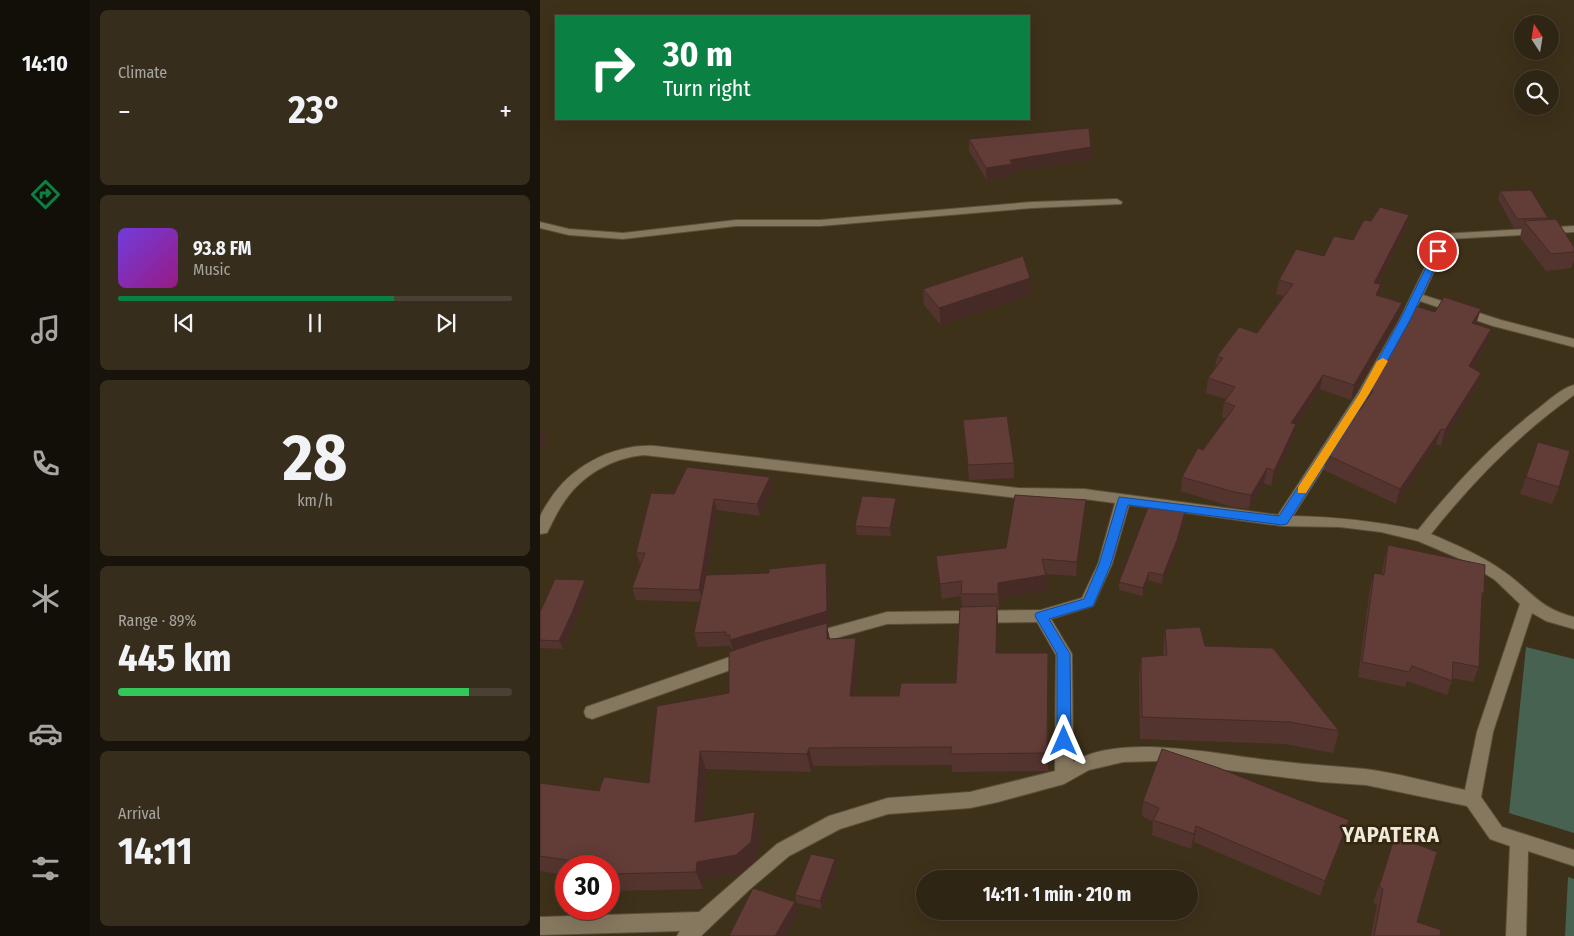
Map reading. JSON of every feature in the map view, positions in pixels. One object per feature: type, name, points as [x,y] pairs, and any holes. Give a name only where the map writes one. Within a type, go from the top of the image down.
[{"type":"street","points":[[540,225],[570,232],[623,236],[736,223],[820,223],[1032,205],[1117,202]]},
{"type":"street","points":[[1282,521],[1364,394],[1416,296],[1445,236],[1574,229]]},
{"type":"street","points":[[1416,296],[1497,323],[1574,342]]},
{"type":"street","points":[[1421,536],[1453,496],[1501,446],[1574,389]]},
{"type":"street","points":[[542,529],[550,508],[564,489],[583,472],[614,457],[640,451],[681,454],[1018,493],[1084,494],[1282,521],[1356,524],[1421,536],[1470,557],[1500,576],[1528,602],[1551,617],[1574,623]]},
{"type":"street","points":[[794,643],[888,618],[1041,616],[1088,602],[1105,564],[1123,500]]},
{"type":"street","points":[[1472,799],[1485,732],[1528,602]]},
{"type":"street","points":[[1041,616],[1064,654],[1064,776]]},
{"type":"street","points":[[592,712],[757,654]]},
{"type":"street","points":[[687,936],[702,920],[782,850],[835,822],[888,806],[979,798],[1064,776],[1085,763],[1122,755],[1156,754],[1321,774],[1366,777],[1472,799],[1496,833],[1574,858]]},
{"type":"street","points":[[1516,936],[1519,841]]},
{"type":"street","points":[[540,926],[702,920]]},
{"type":"green space","points":[[1526,647],[1574,659],[1574,833],[1509,813]]},
{"type":"green space","points":[[1568,877],[1574,879],[1574,936],[1565,936]]},
{"type":"building","points":[[1089,128],[1091,147],[1010,160],[1012,164],[986,168],[969,139]]},
{"type":"building","points":[[1531,190],[1548,218],[1517,219],[1500,191]]},
{"type":"building","points":[[1380,207],[1409,215],[1374,283],[1381,284],[1376,295],[1402,303],[1354,385],[1323,375],[1291,423],[1296,424],[1274,471],[1267,468],[1251,495],[1182,477],[1198,448],[1203,450],[1235,406],[1224,402],[1235,387],[1208,378],[1223,358],[1217,356],[1239,327],[1257,333],[1293,284],[1279,280],[1296,249],[1324,256],[1334,236],[1353,240],[1364,220],[1371,221]]},
{"type":"building","points":[[1556,219],[1574,247],[1574,252],[1551,254],[1524,221]]},
{"type":"building","points":[[1023,256],[1030,278],[939,308],[923,289]]},
{"type":"building","points":[[1444,297],[1481,309],[1472,323],[1491,329],[1469,366],[1481,373],[1445,430],[1441,429],[1400,489],[1327,455],[1373,391],[1369,390],[1415,306],[1435,312]]},
{"type":"building","points":[[1007,416],[1014,463],[968,465],[963,420]]},
{"type":"building","points":[[1538,442],[1570,451],[1559,487],[1526,477]]},
{"type":"building","points":[[687,467],[770,477],[757,504],[714,499],[699,590],[632,588],[645,553],[636,553],[651,493],[674,494]]},
{"type":"building","points":[[1015,495],[1086,500],[1077,562],[1042,559],[1046,575],[998,583],[998,594],[961,594],[962,581],[940,584],[936,556],[1006,548]]},
{"type":"building","points":[[862,496],[896,498],[890,528],[855,526]]},
{"type":"building","points":[[1153,501],[1185,512],[1177,540],[1163,575],[1149,572],[1143,588],[1119,582],[1149,505]]},
{"type":"building","points":[[1388,545],[1485,565],[1479,667],[1453,662],[1452,681],[1412,666],[1409,672],[1362,662],[1374,573],[1384,575]]},
{"type":"building","points":[[826,563],[827,611],[730,640],[730,635],[726,635],[726,632],[694,633],[706,575],[769,573],[769,569]]},
{"type":"building","points":[[555,579],[585,580],[559,641],[540,640],[540,612]]},
{"type":"building","points":[[997,606],[996,653],[1048,653],[1047,753],[950,754],[952,747],[809,748],[807,754],[700,751],[695,822],[755,812],[751,842],[736,855],[697,862],[696,872],[620,874],[620,855],[555,855],[555,858],[540,856],[540,783],[599,791],[604,777],[649,783],[657,706],[729,693],[729,652],[827,623],[827,639],[856,638],[850,696],[899,696],[901,683],[956,683],[960,607]]},
{"type":"building","points":[[1200,627],[1205,646],[1273,648],[1339,731],[1290,722],[1142,717],[1141,657],[1167,655],[1165,629]]},
{"type":"building","points":[[1162,749],[1219,768],[1349,820],[1325,881],[1196,826],[1194,834],[1153,820],[1159,808],[1143,801]]},
{"type":"building","points":[[1395,836],[1437,852],[1417,922],[1441,930],[1440,936],[1374,936],[1383,889],[1379,887]]},
{"type":"building","points":[[811,854],[835,859],[820,901],[795,895]]},
{"type":"building","points":[[753,888],[795,902],[775,936],[729,936]]},
{"type":"slow traffic","points":[[1302,490],[1383,361]]},
{"type":"district","name":"YAPATERA","points":[[1391,834]]},
{"type":"route","points":[[1064,741],[1064,654],[1041,616],[1088,602],[1105,564],[1123,500],[1282,521],[1364,394],[1405,320],[1438,251]]}]
